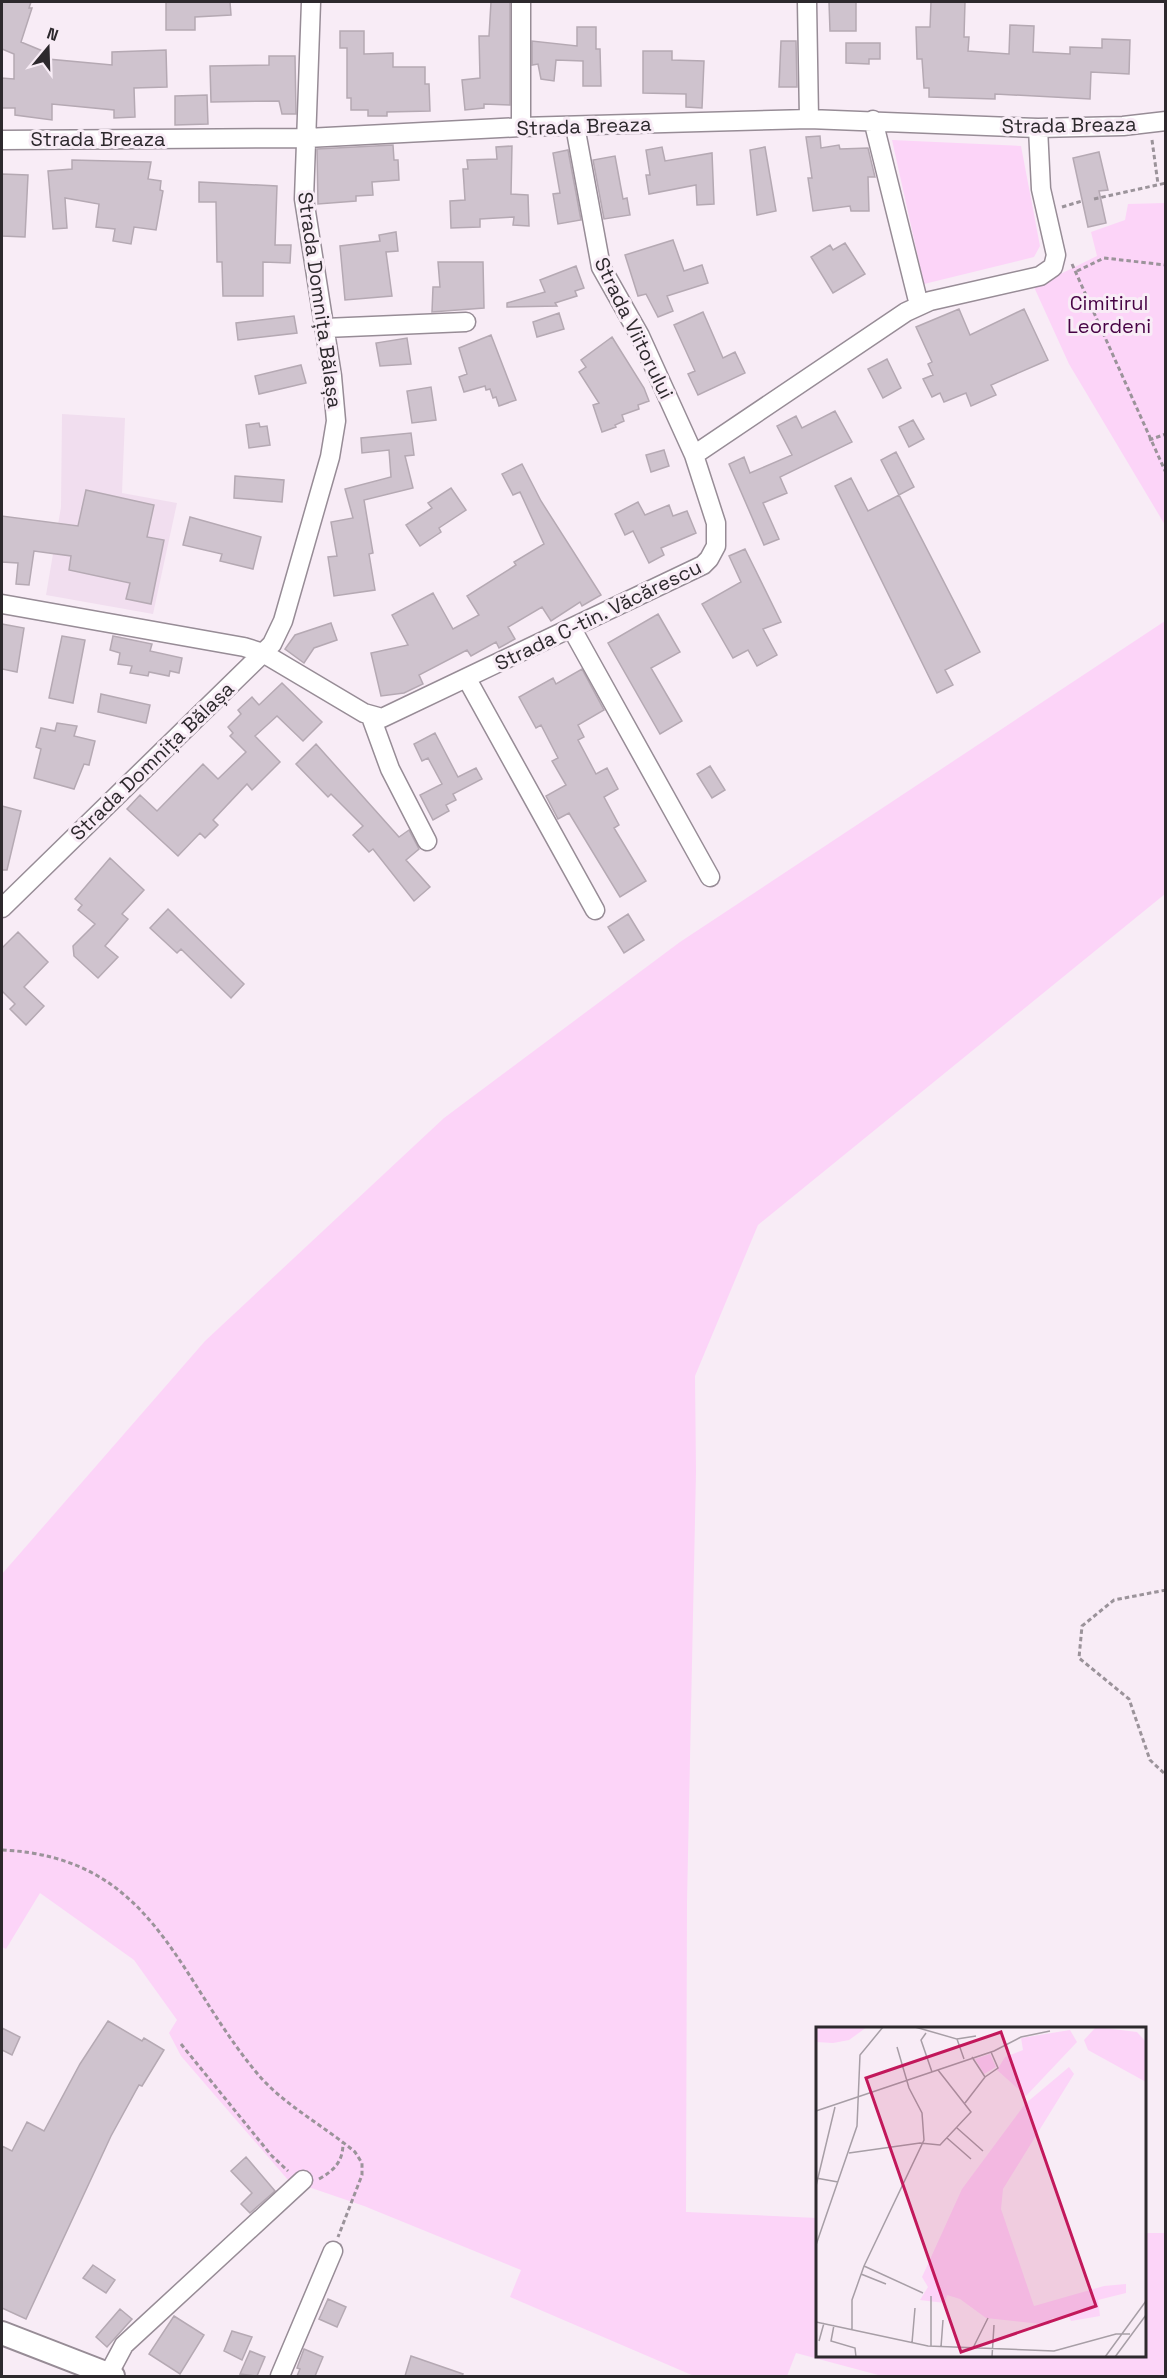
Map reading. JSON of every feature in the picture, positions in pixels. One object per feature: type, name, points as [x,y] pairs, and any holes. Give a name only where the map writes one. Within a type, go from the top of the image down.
[{"type":"main road","points":[[2,2333],[110,2375]]},
{"type":"street","name":"Strada Domnița Bălașa","points":[[2,908],[272,644],[283,621],[334,439],[335,397],[304,199],[312,2]]},
{"type":"street","points":[[520,2],[521,127]]},
{"type":"street","points":[[807,2],[809,119]]},
{"type":"street","name":"Strada Breaza","points":[[2,140],[307,138],[521,127],[809,119],[1038,128],[1158,122]]},
{"type":"street","points":[[873,120],[919,305]]},
{"type":"street","name":"Strada Viitorului","points":[[575,126],[601,267],[640,336],[694,454]]},
{"type":"street","points":[[694,454],[919,305],[1041,276],[1048,272],[1056,261],[1041,189],[1038,128]]},
{"type":"street","points":[[325,328],[466,322]]},
{"type":"street","name":"Strada C-tin. Văcărescu","points":[[371,717],[389,717],[703,565],[716,546],[717,530],[694,454]]},
{"type":"street","points":[[2,604],[205,639],[263,653],[371,717],[390,769],[427,841]]},
{"type":"street","points":[[572,629],[710,877]]},
{"type":"street","points":[[467,679],[594,910]]},
{"type":"street","points":[[110,2375],[124,2345],[303,2181]]},
{"type":"street","points":[[280,2376],[333,2251]]},
{"type":"path","points":[[1158,122],[1159,184]]},
{"type":"path","points":[[1094,199],[1166,183]]},
{"type":"path","points":[[1077,271],[1104,258],[1166,265]]},
{"type":"path","points":[[1056,261],[1068,259],[1077,271],[1149,440],[1166,473]]},
{"type":"path","points":[[1149,440],[1166,434]]},
{"type":"path","points":[[1166,1590],[1114,1600],[1082,1626],[1079,1658],[1129,1699],[1150,1760],[1166,1775]]},
{"type":"path","points":[[2,1850],[29,1851],[65,1861],[122,1891],[148,1917],[257,2074],[287,2101],[343,2142],[362,2163],[362,2175],[333,2251]]},
{"type":"path","points":[[181,2044],[271,2155],[303,2181],[320,2179],[338,2166],[343,2153],[343,2142]]},
{"type":"shaded area","points":[[62,414],[125,418],[122,493],[177,503],[153,614],[46,595],[61,507]]},
{"type":"green space","points":[[892,140],[1021,146],[1040,246],[1034,257],[924,284]]},
{"type":"green space","name":"Cimitirul Leordeni","points":[[1165,203],[1165,525],[1069,364],[1034,287],[1097,256],[1091,232],[1125,220],[1128,204]]},
{"type":"green space","points":[[1165,621],[1165,894],[758,1225],[695,1376],[696,1472],[687,1902],[686,2212],[816,2218],[816,2357],[1146,2357],[1146,2233],[1165,2233],[1165,2376],[882,2376],[796,2353],[787,2376],[694,2376],[510,2297],[521,2270],[364,2206],[288,2180],[181,2056],[169,2033],[177,2020],[134,1960],[40,1893],[6,1949],[2,1947],[2,1574],[205,1341],[444,1118],[680,942]]},
{"type":"building","points":[[2,2],[31,2],[29,8],[32,8],[21,42],[50,54],[48,59],[112,65],[112,52],[166,50],[167,87],[134,88],[135,117],[114,118],[114,110],[52,104],[52,120],[15,115],[15,108],[2,108],[2,78],[14,79],[14,54],[2,49]]},
{"type":"building","points":[[166,2],[230,2],[231,15],[195,17],[195,30],[166,30]]},
{"type":"building","points":[[491,2],[510,2],[510,105],[484,104],[484,108],[465,110],[462,80],[480,78],[479,36],[489,36]]},
{"type":"building","points":[[829,2],[856,2],[856,31],[830,31]]},
{"type":"building","points":[[931,2],[965,2],[964,37],[969,37],[968,51],[1009,54],[1010,25],[1034,26],[1033,52],[1070,54],[1070,47],[1102,48],[1102,39],[1130,40],[1129,74],[1091,72],[1090,99],[995,94],[995,99],[929,97],[929,88],[924,88],[922,59],[917,59],[916,27],[930,27]]},
{"type":"building","points":[[577,27],[596,27],[596,49],[600,49],[601,86],[583,86],[583,61],[556,60],[554,81],[541,79],[538,64],[532,65],[532,41],[577,46]]},
{"type":"building","points":[[340,31],[364,31],[364,54],[393,53],[393,67],[425,67],[425,84],[429,84],[430,111],[387,112],[387,116],[368,116],[368,110],[351,110],[351,98],[347,98],[347,48],[340,48]]},
{"type":"building","points":[[781,41],[796,41],[797,87],[779,87]]},
{"type":"building","points":[[846,43],[880,43],[880,59],[869,59],[869,64],[846,63]]},
{"type":"building","points":[[643,51],[672,51],[672,60],[704,61],[702,108],[686,107],[686,94],[643,93]]},
{"type":"building","points":[[269,56],[295,56],[296,114],[282,114],[279,101],[211,102],[210,66],[269,65]]},
{"type":"building","points":[[207,95],[208,124],[175,125],[175,96]]},
{"type":"building","points":[[820,136],[821,148],[839,145],[840,149],[868,148],[875,177],[868,177],[869,211],[851,211],[850,206],[813,211],[808,178],[812,178],[806,137]]},
{"type":"building","points":[[393,145],[394,160],[398,160],[399,180],[372,182],[373,195],[356,196],[356,201],[318,204],[317,149]]},
{"type":"building","points":[[512,146],[511,194],[528,195],[529,226],[513,225],[514,217],[480,219],[480,227],[451,228],[450,201],[465,200],[463,169],[468,169],[467,160],[497,159],[496,147]]},
{"type":"building","points":[[662,147],[665,161],[712,153],[714,204],[697,205],[696,185],[649,194],[646,175],[650,175],[646,150]]},
{"type":"building","points":[[765,147],[776,211],[757,215],[750,150]]},
{"type":"building","points":[[568,150],[581,220],[558,224],[553,194],[560,193],[553,153]]},
{"type":"building","points":[[1099,152],[1108,190],[1099,191],[1106,223],[1088,227],[1073,158]]},
{"type":"building","points":[[615,156],[623,199],[627,198],[630,215],[604,219],[593,160]]},
{"type":"building","points":[[72,160],[151,162],[148,179],[161,181],[160,190],[163,191],[156,230],[134,227],[131,244],[113,241],[115,229],[96,227],[99,204],[65,198],[67,228],[53,229],[48,171],[72,169]]},
{"type":"building","points":[[2,174],[28,175],[25,237],[2,236]]},
{"type":"building","points":[[199,182],[277,186],[275,245],[291,245],[290,263],[263,262],[263,296],[223,296],[222,262],[217,262],[216,202],[199,202]]},
{"type":"building","points":[[396,232],[398,251],[386,252],[392,296],[345,300],[340,246],[380,241],[379,235]]},
{"type":"building","points":[[673,240],[684,271],[702,265],[708,283],[667,296],[673,311],[658,317],[646,294],[638,296],[625,255]]},
{"type":"building","points":[[845,243],[865,274],[833,293],[811,257],[830,245],[833,250]]},
{"type":"building","points":[[438,262],[483,262],[484,308],[432,312],[433,287],[440,287]]},
{"type":"building","points":[[576,266],[584,288],[575,291],[577,296],[555,303],[557,306],[507,307],[507,303],[545,292],[540,280]]},
{"type":"building","points":[[959,309],[970,335],[1024,309],[1048,360],[991,385],[996,395],[971,406],[966,393],[944,402],[940,393],[932,397],[923,379],[933,375],[928,364],[932,362],[916,327]]},
{"type":"building","points":[[703,312],[723,358],[735,352],[745,373],[698,395],[688,374],[695,371],[674,325]]},
{"type":"building","points":[[559,313],[564,329],[537,337],[533,322]]},
{"type":"building","points":[[294,316],[297,333],[238,340],[236,323]]},
{"type":"building","points":[[491,335],[516,400],[499,406],[496,397],[493,398],[490,389],[486,390],[485,386],[464,392],[459,377],[467,374],[459,348]]},
{"type":"building","points":[[612,337],[644,388],[649,401],[638,405],[639,409],[622,415],[624,421],[615,425],[616,427],[602,432],[593,405],[599,403],[579,372],[586,367],[581,360]]},
{"type":"building","points":[[407,338],[411,364],[380,366],[376,343]]},
{"type":"building","points":[[887,359],[901,388],[883,398],[868,369]]},
{"type":"building","points":[[301,365],[306,383],[259,394],[255,376]]},
{"type":"building","points":[[431,387],[436,420],[412,423],[407,391]]},
{"type":"building","points":[[835,411],[852,442],[780,477],[787,493],[763,503],[779,539],[764,545],[729,464],[744,457],[750,473],[792,455],[777,426],[796,416],[802,428]]},
{"type":"building","points":[[913,420],[924,439],[909,447],[899,427]]},
{"type":"building","points":[[259,423],[260,427],[267,426],[270,445],[249,448],[246,425]]},
{"type":"building","points":[[411,433],[414,455],[405,456],[413,488],[364,500],[373,553],[369,554],[375,590],[334,596],[328,557],[337,556],[331,522],[353,518],[345,489],[391,477],[389,450],[362,453],[361,438]]},
{"type":"building","points":[[664,450],[669,466],[651,472],[646,455]]},
{"type":"building","points":[[896,452],[914,487],[899,495],[881,460]]},
{"type":"building","points":[[522,464],[541,501],[601,595],[582,606],[580,602],[551,621],[542,607],[508,627],[515,639],[499,648],[496,642],[471,656],[467,650],[419,675],[423,684],[404,693],[381,696],[371,653],[408,645],[392,615],[433,593],[453,629],[479,615],[467,596],[516,565],[514,562],[544,544],[520,492],[513,495],[502,474]]},
{"type":"building","points":[[235,476],[284,480],[282,502],[234,498]]},
{"type":"building","points":[[851,478],[868,511],[899,495],[980,652],[945,670],[953,685],[937,693],[835,486]]},
{"type":"building","points":[[451,488],[466,510],[439,528],[441,532],[420,546],[406,525],[432,508],[428,503]]},
{"type":"building","points":[[86,490],[154,505],[147,537],[164,540],[151,604],[126,599],[130,583],[69,570],[71,556],[34,551],[29,585],[16,584],[18,563],[2,562],[2,516],[78,526]]},
{"type":"building","points":[[638,502],[645,515],[669,505],[673,516],[687,511],[696,533],[661,548],[664,555],[649,563],[633,531],[625,535],[615,514]]},
{"type":"building","points":[[190,517],[261,537],[253,569],[220,561],[222,554],[183,545]]},
{"type":"building","points":[[745,549],[781,622],[763,629],[777,655],[757,666],[748,650],[733,658],[702,604],[741,582],[729,556]]},
{"type":"building","points":[[658,614],[680,652],[651,668],[682,721],[660,734],[608,643]]},
{"type":"building","points":[[331,623],[337,640],[314,648],[304,663],[285,649],[295,635]]},
{"type":"building","points":[[2,624],[24,628],[17,672],[2,669]]},
{"type":"building","points":[[62,636],[85,640],[73,703],[49,698]]},
{"type":"building","points":[[113,636],[152,644],[150,651],[182,658],[179,673],[170,671],[169,676],[149,672],[148,676],[130,673],[132,666],[118,664],[120,653],[110,650]]},
{"type":"building","points":[[582,669],[604,710],[578,725],[584,737],[578,740],[596,774],[607,768],[618,789],[604,797],[619,825],[614,828],[646,881],[620,897],[569,813],[558,819],[546,796],[566,785],[552,761],[558,758],[541,725],[536,728],[519,697],[553,678],[556,684]]},
{"type":"building","points":[[282,683],[322,722],[303,741],[277,716],[255,736],[280,762],[252,790],[247,784],[213,820],[218,825],[205,838],[200,833],[178,856],[127,809],[140,795],[157,811],[203,764],[218,779],[246,752],[230,736],[233,733],[228,727],[241,714],[238,710],[252,697],[259,705]]},
{"type":"building","points":[[101,694],[150,705],[146,723],[98,712]]},
{"type":"building","points":[[57,723],[77,726],[74,736],[95,741],[89,765],[84,764],[74,789],[34,778],[41,749],[36,747],[41,728],[55,731]]},
{"type":"building","points":[[435,733],[458,777],[476,768],[482,779],[453,794],[456,800],[446,805],[449,811],[433,820],[420,795],[442,784],[428,758],[422,761],[414,744]]},
{"type":"building","points":[[316,744],[399,837],[409,830],[419,849],[406,860],[430,887],[414,901],[373,849],[369,852],[353,835],[363,826],[331,794],[328,797],[296,764]]},
{"type":"building","points":[[710,766],[725,790],[712,798],[697,774]]},
{"type":"building","points":[[2,806],[21,811],[7,870],[2,870]]},
{"type":"building","points":[[110,858],[144,890],[122,914],[128,919],[105,946],[118,957],[98,978],[74,956],[73,946],[95,924],[78,910],[82,905],[75,899]]},
{"type":"building","points":[[168,909],[244,984],[231,998],[181,949],[177,953],[150,928]]},
{"type":"building","points":[[628,914],[644,940],[624,953],[608,927]]},
{"type":"building","points":[[18,932],[48,962],[24,987],[44,1006],[26,1025],[10,1009],[15,1004],[2,991],[2,948]]},
{"type":"building","points":[[108,2021],[142,2041],[144,2038],[164,2050],[142,2086],[139,2085],[111,2136],[26,2319],[2,2308],[2,2146],[12,2151],[27,2122],[44,2131],[80,2064]]},
{"type":"building","points":[[2,2028],[20,2037],[12,2055],[2,2050]]},
{"type":"building","points":[[246,2157],[275,2191],[250,2213],[241,2204],[252,2193],[231,2171]]},
{"type":"building","points":[[93,2265],[115,2280],[106,2293],[83,2278]]},
{"type":"building","points":[[328,2299],[346,2307],[337,2327],[319,2319]]},
{"type":"building","points":[[120,2309],[132,2319],[107,2347],[96,2337]]},
{"type":"building","points":[[174,2316],[204,2335],[180,2374],[149,2354]]},
{"type":"building","points":[[232,2331],[252,2337],[242,2360],[224,2351]]},
{"type":"building","points":[[304,2349],[323,2357],[315,2376],[297,2376],[300,2369],[297,2368]]},
{"type":"building","points":[[250,2351],[265,2357],[257,2376],[240,2374]]},
{"type":"building","points":[[411,2356],[463,2374],[462,2376],[405,2376]]}]
